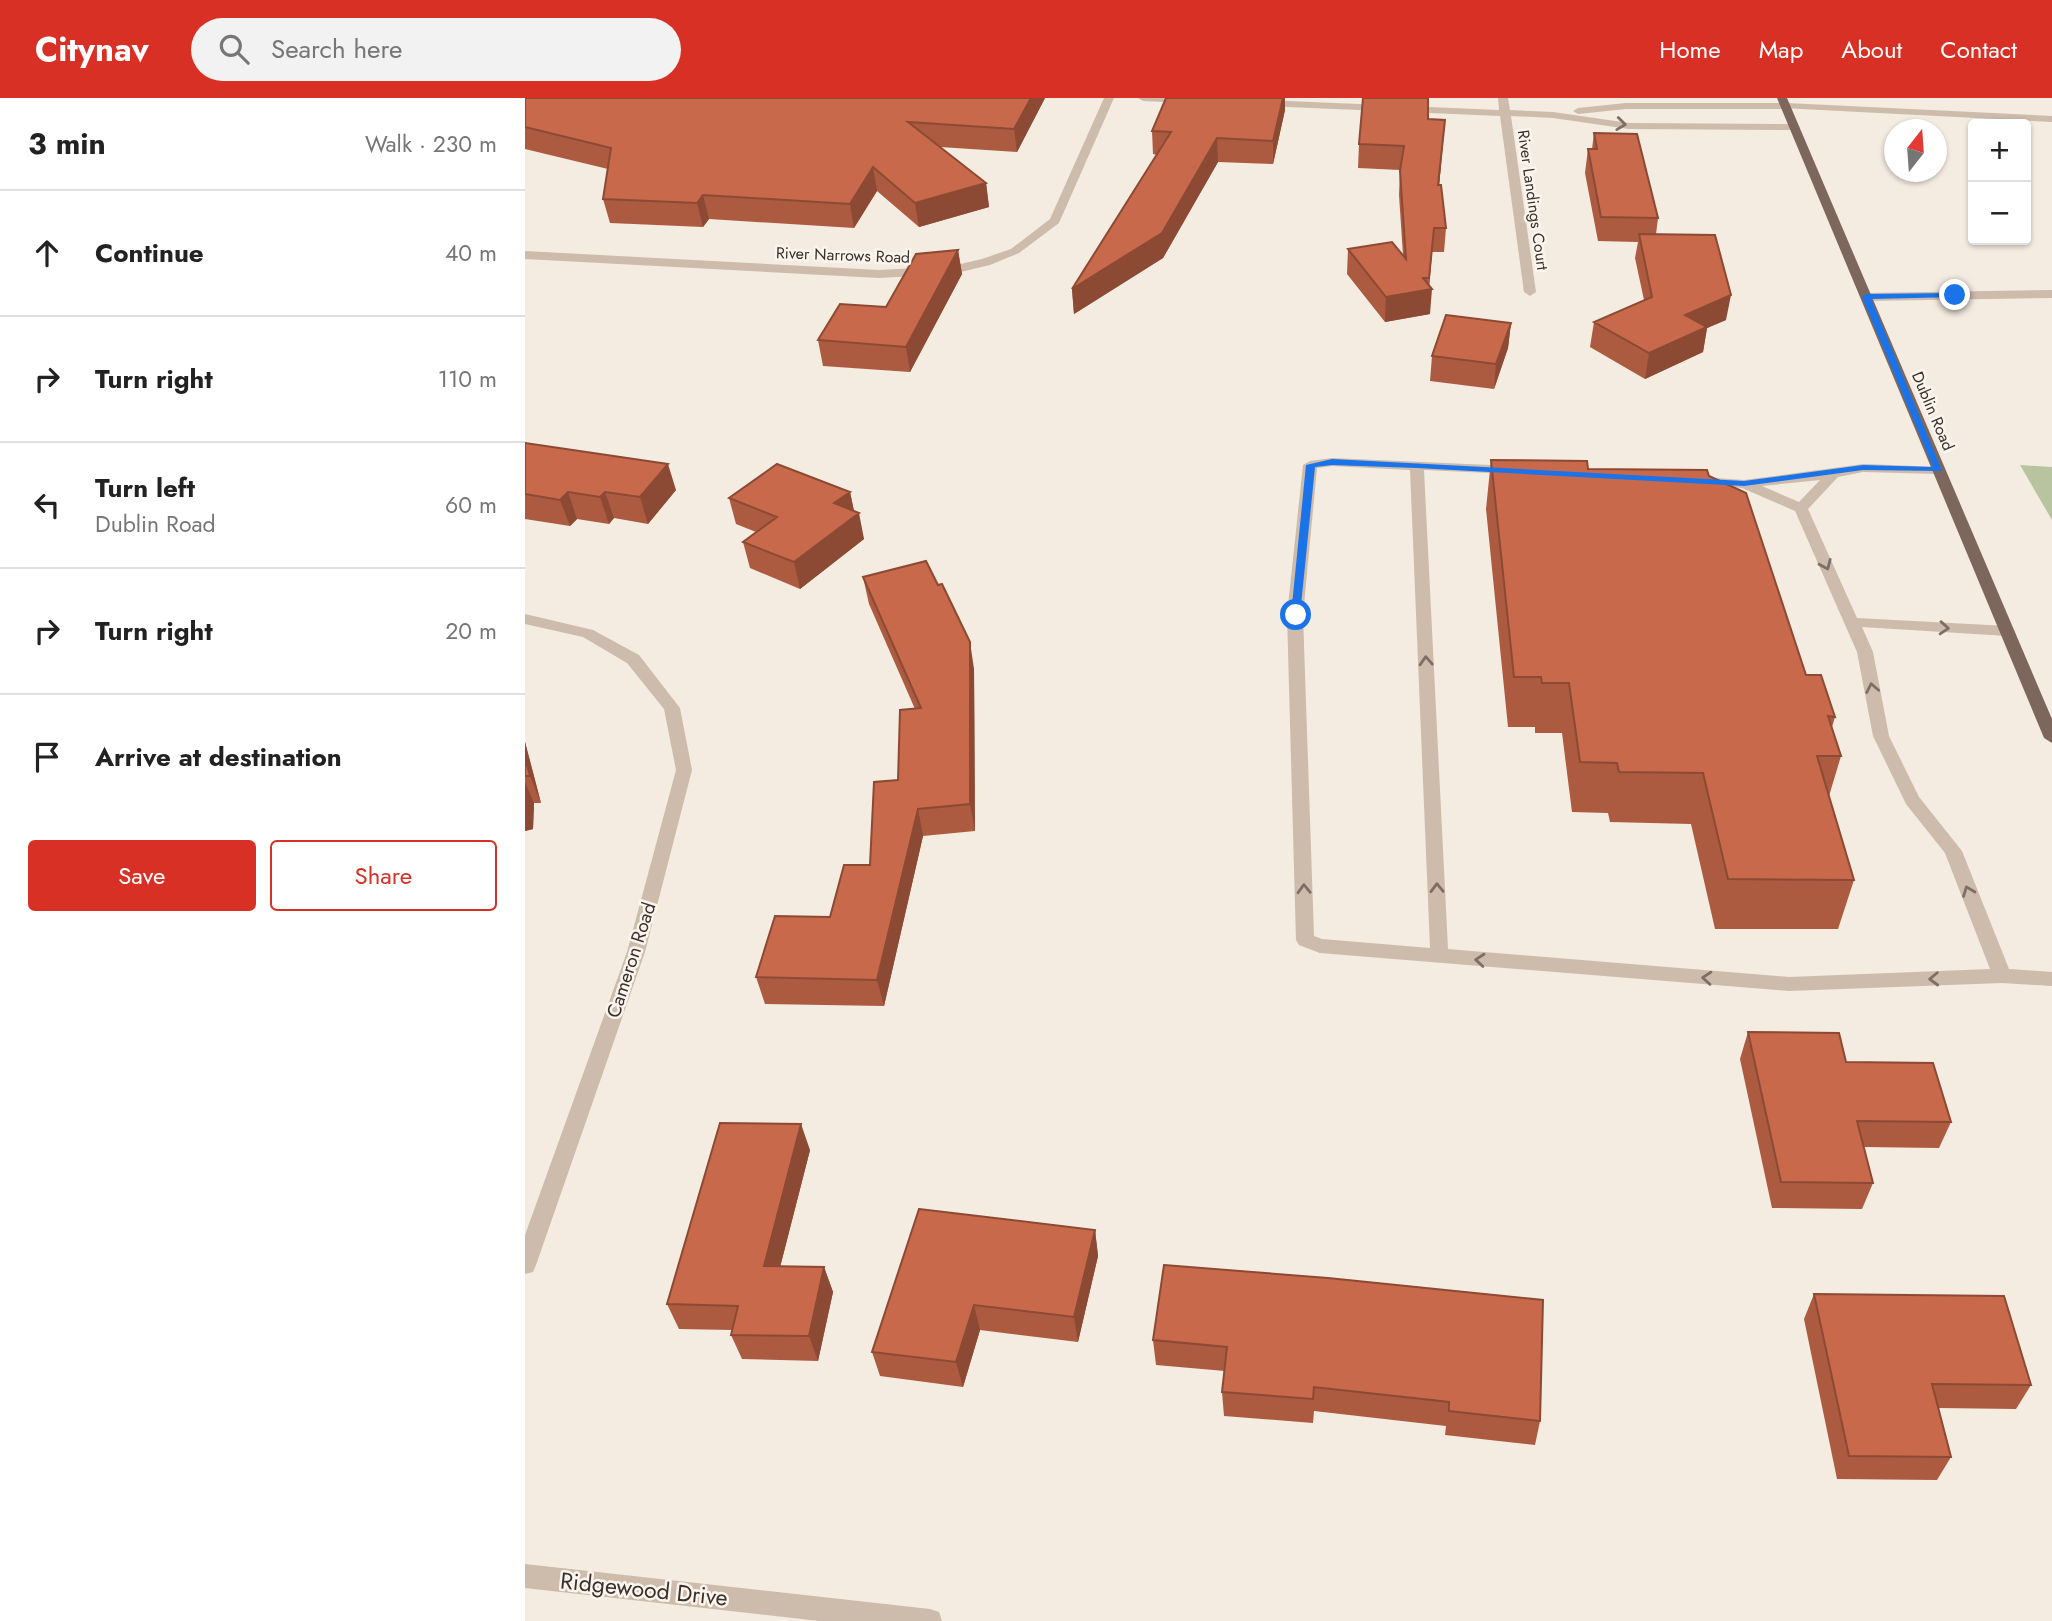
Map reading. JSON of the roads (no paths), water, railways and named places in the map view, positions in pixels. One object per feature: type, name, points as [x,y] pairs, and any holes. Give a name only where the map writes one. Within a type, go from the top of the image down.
[{"type":"main road","name":"Dublin Road","points":[[1784,102],[2052,738]]},
{"type":"street","name":"River Narrows Road","points":[[525,255],[879,274],[952,270],[986,262],[1016,251],[1055,222],[1109,98]]},
{"type":"street","points":[[1143,98],[1196,100]]},
{"type":"street","name":"River Landings Court","points":[[1503,98],[1530,292]]},
{"type":"street","points":[[1553,115],[1626,106],[1784,102],[2052,119]]},
{"type":"street","points":[[1249,103],[1553,115],[1629,126],[1795,127]]},
{"type":"street","points":[[1866,297],[2052,294]]},
{"type":"street","points":[[1526,471],[1332,462],[1310,465],[1296,615],[1305,940],[1320,946],[1789,984],[2002,976],[2052,979]]},
{"type":"street","points":[[1417,465],[1439,956]]},
{"type":"street","points":[[1690,481],[1744,484],[1863,468],[1938,470]]},
{"type":"street","points":[[1801,508],[1833,474]]},
{"type":"street","points":[[1744,484],[1801,508],[1865,652],[1881,736],[1912,800],[1953,851],[2002,976]]},
{"type":"street","name":"Cameron Road","points":[[525,619],[588,634],[633,659],[673,708],[684,769],[636,952],[525,1265]]},
{"type":"street","points":[[1851,622],[2007,631]]},
{"type":"street","name":"Ridgewood Drive","points":[[525,1576],[930,1621]]}]
